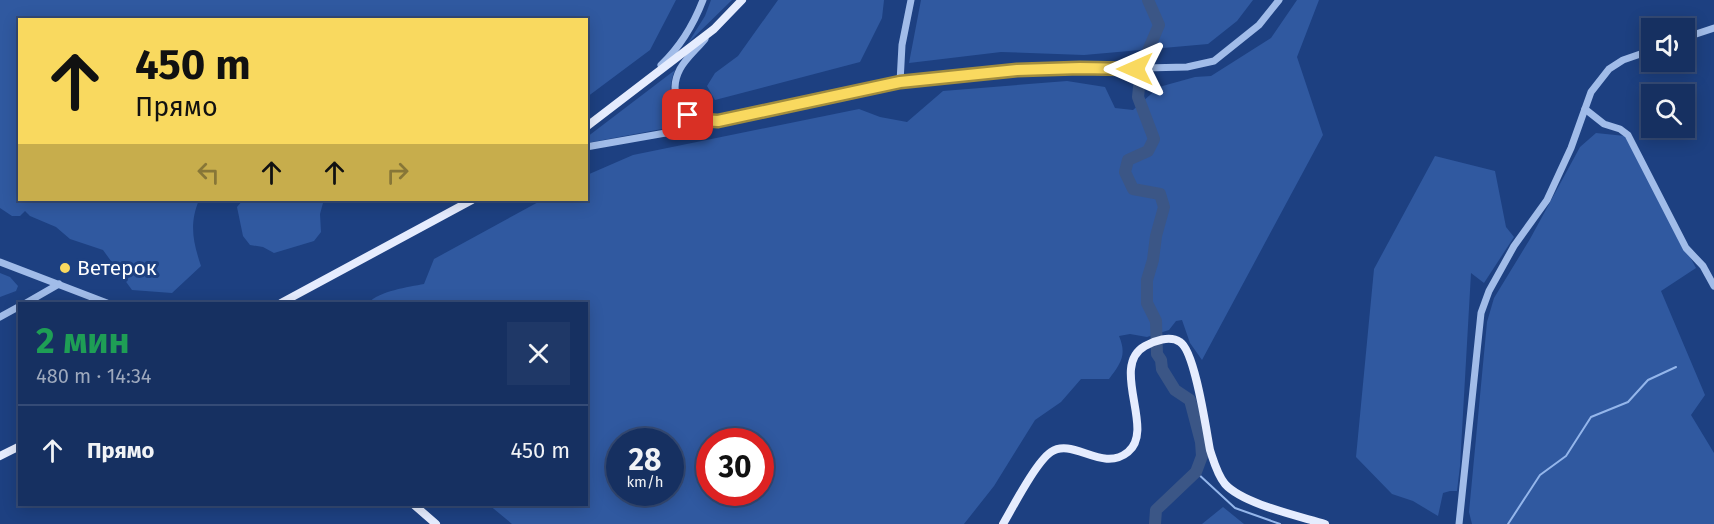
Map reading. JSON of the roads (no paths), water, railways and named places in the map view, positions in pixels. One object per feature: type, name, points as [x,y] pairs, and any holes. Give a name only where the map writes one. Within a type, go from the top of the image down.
[{"type":"main road","points":[[588,126],[627,98],[714,29],[742,0]]},
{"type":"main road","points":[[283,302],[470,201]]},
{"type":"main road","points":[[1003,524],[1039,464],[1052,451],[1060,448],[1070,449],[1099,458],[1111,459],[1119,457],[1133,447],[1139,431],[1131,388],[1135,357],[1148,345],[1167,339],[1179,341],[1184,345],[1191,360],[1212,457],[1225,483],[1234,492],[1251,500],[1325,524]]},
{"type":"main road","points":[[0,456],[18,447]]},
{"type":"main road","points":[[415,506],[436,524]]},
{"type":"street","points":[[627,98],[681,44],[696,19],[703,0]]},
{"type":"street","points":[[900,82],[902,45],[911,0]]},
{"type":"street","points":[[588,147],[694,128],[900,82],[1017,70],[1187,66],[1214,61],[1259,25],[1279,0]]},
{"type":"street","points":[[1695,34],[1714,28]]},
{"type":"street","points":[[714,29],[681,68],[675,88],[680,107],[688,115],[701,120],[718,121]]},
{"type":"street","points":[[1459,524],[1481,313],[1489,291],[1514,246],[1547,200],[1571,148],[1591,92],[1609,69],[1623,60],[1641,54]]},
{"type":"street","points":[[1585,109],[1604,124],[1620,129],[1628,135],[1686,248],[1703,266],[1714,286]]},
{"type":"street","points":[[0,262],[104,302]]},
{"type":"street","points":[[28,302],[59,284]]},
{"type":"street","points":[[0,317],[18,307]]},
{"type":"waterway","points":[[1147,53],[1159,25],[1148,0]]},
{"type":"waterway","points":[[1140,78],[1138,97],[1154,139],[1148,151],[1128,160],[1125,172],[1133,189],[1160,194],[1164,207],[1147,280],[1147,303],[1156,321],[1157,354],[1161,360],[1162,369],[1175,390],[1190,400],[1201,442],[1202,456],[1196,472],[1156,510],[1155,524]]},
{"type":"waterway","points":[[1508,524],[1540,475],[1566,456],[1591,417],[1628,402],[1648,380],[1676,367]]},
{"type":"waterway","points":[[1196,472],[1235,508],[1280,524]]},
{"type":"place","name":"Ветерок","points":[[65,268]]}]
